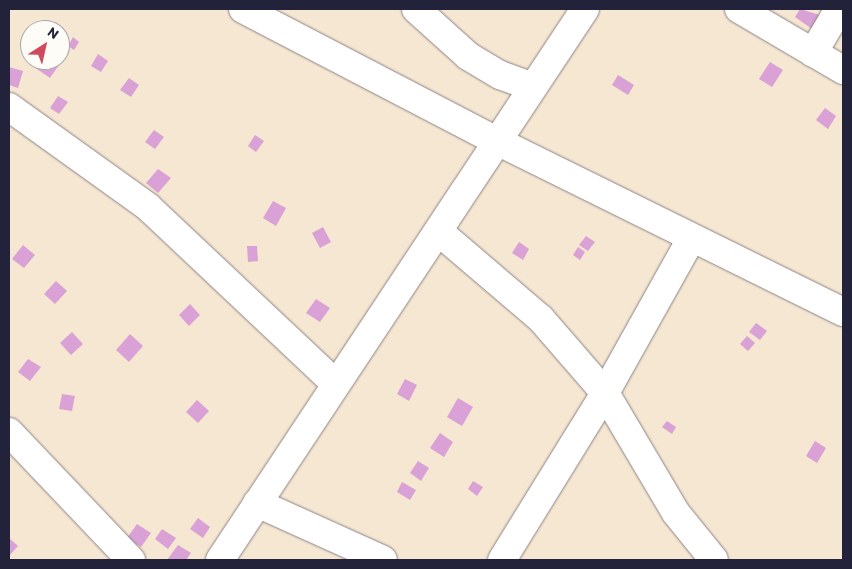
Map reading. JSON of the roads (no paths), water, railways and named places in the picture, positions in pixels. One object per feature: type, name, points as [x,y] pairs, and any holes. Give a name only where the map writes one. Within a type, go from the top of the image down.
[{"type":"street","points":[[243,9],[691,239],[843,312]]},
{"type":"street","points":[[416,9],[468,56],[500,75],[533,87]]},
{"type":"street","points":[[220,560],[499,142],[585,9]]},
{"type":"street","points":[[739,9],[843,70]]},
{"type":"street","points":[[813,53],[839,9]]},
{"type":"street","points":[[9,107],[148,206],[336,384]]},
{"type":"street","points":[[438,231],[541,319],[605,393],[676,513],[714,560]]},
{"type":"street","points":[[502,560],[605,393],[691,239]]},
{"type":"street","points":[[9,432],[132,560]]},
{"type":"street","points":[[257,503],[383,560]]}]
